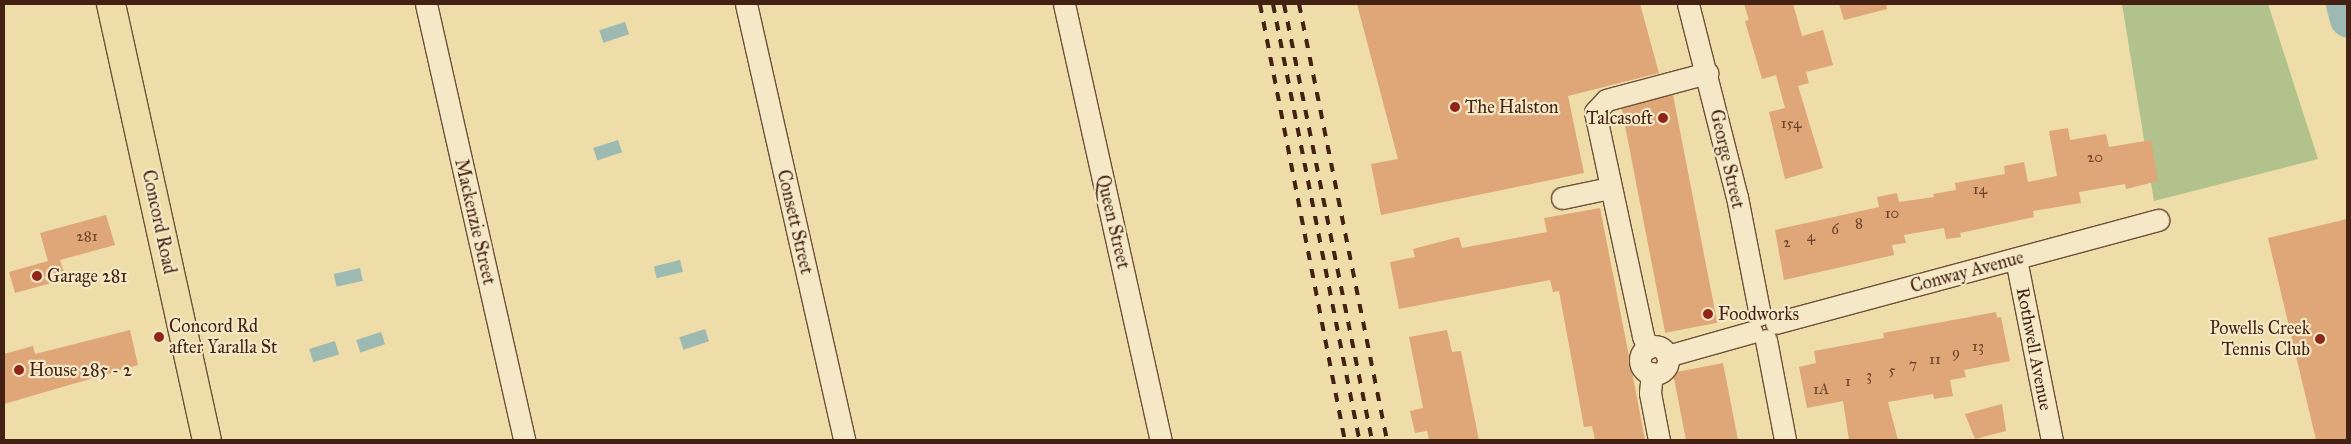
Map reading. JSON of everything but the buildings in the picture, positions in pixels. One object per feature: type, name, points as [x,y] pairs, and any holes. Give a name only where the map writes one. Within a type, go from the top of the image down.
[{"type":"main road","name":"Concord Road","points":[[111,4],[207,440]]},
{"type":"street","name":"Mackenzie Street","points":[[426,4],[524,440]]},
{"type":"street","name":"Consett Street","points":[[746,4],[844,440]]},
{"type":"street","name":"Queen Street","points":[[1064,4],[1161,440]]},
{"type":"street","name":"George Street","points":[[1688,4],[1737,197],[1785,440]]},
{"type":"street","points":[[1659,440],[1650,393],[1652,374],[1645,370],[1641,361],[1658,352],[1643,336],[1595,112],[1606,100],[1707,73]]},
{"type":"street","points":[[1562,198],[1610,188]]},
{"type":"street","name":"Conway Avenue","points":[[1658,352],[1763,328],[2158,220]]},
{"type":"street","name":"Rothwell Avenue","points":[[2016,258],[2052,440]]},
{"type":"green space","points":[[2122,4],[2268,4],[2318,159],[2154,201]]},
{"type":"water","points":[[625,22],[629,34],[603,43],[599,30]]},
{"type":"water","points":[[618,140],[622,152],[597,160],[593,148]]},
{"type":"water","points":[[680,260],[683,272],[657,278],[654,267]]},
{"type":"water","points":[[360,268],[363,281],[337,287],[334,274]]},
{"type":"water","points":[[705,329],[709,341],[683,350],[679,337]]},
{"type":"water","points":[[381,332],[385,344],[360,352],[356,340]]},
{"type":"water","points":[[335,341],[339,354],[313,362],[309,349]]},
{"type":"waterway","points":[[2343,4],[2347,19]]},
{"type":"railway","points":[[1260,4],[1345,440]]},
{"type":"railway","points":[[1273,4],[1359,440]]},
{"type":"railway","points":[[1284,4],[1372,440]]},
{"type":"railway","points":[[1299,4],[1387,440]]},
{"type":"place","name":"The Halston","points":[[1455,107]]},
{"type":"place","name":"Talcasoft","points":[[1663,118]]},
{"type":"place","name":"Garage 281","points":[[37,276]]},
{"type":"place","name":"Foodworks","points":[[1708,314]]},
{"type":"place","name":"Concord Rd after Yaralla St","points":[[159,337]]},
{"type":"place","name":"Powells Creek Tennis Club","points":[[2320,339]]},
{"type":"place","name":"House 285 - 2","points":[[19,370]]}]
